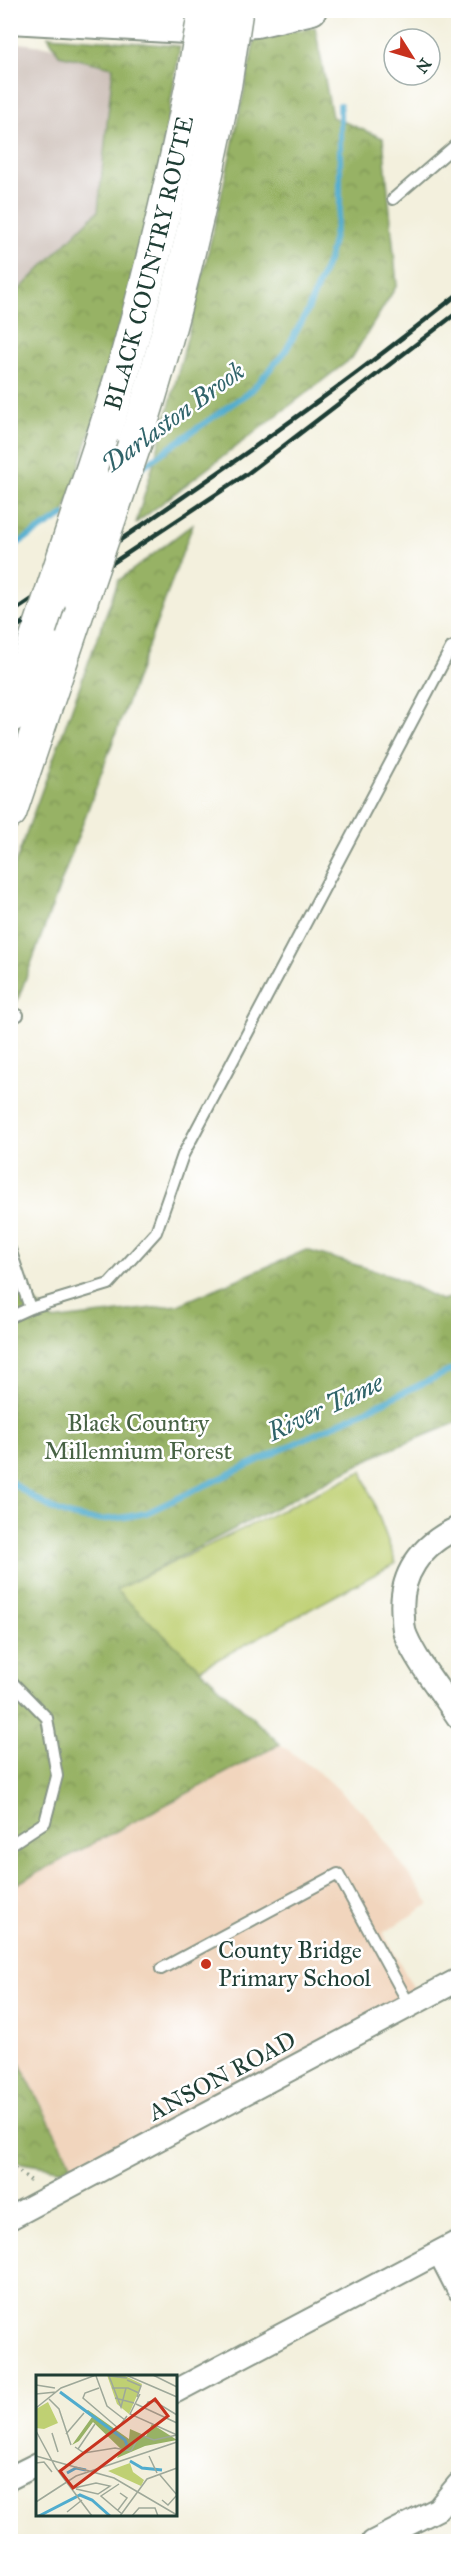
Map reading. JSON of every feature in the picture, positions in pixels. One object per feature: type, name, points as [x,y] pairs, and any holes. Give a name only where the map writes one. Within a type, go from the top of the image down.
[{"type":"highway","name":"BLACK COUNTRY ROUTE","points":[[10,812],[156,378],[199,214],[209,81],[205,10]]},
{"type":"highway","name":"BLACK COUNTRY ROUTE","points":[[10,717],[118,391],[167,208],[209,81],[246,17]]},
{"type":"street","points":[[10,19],[186,29],[246,17],[312,10]]},
{"type":"street","points":[[459,1528],[442,1535],[411,1566],[403,1584],[401,1607],[404,1634],[459,1717]]},
{"type":"street","name":"ANSON ROAD","points":[[10,2218],[459,1980]]},
{"type":"street","points":[[177,2390],[449,2247],[459,2289]]},
{"type":"street","points":[[10,2478],[36,2465]]},
{"type":"street","points":[[373,2541],[438,2509],[459,2485]]},
{"type":"lane","points":[[393,199],[459,143]]},
{"type":"lane","points":[[10,1317],[30,1308],[109,1284],[156,1232],[183,1155],[440,668],[451,648],[459,645]]},
{"type":"lane","points":[[10,1249],[30,1308]]},
{"type":"lane","points":[[10,1680],[47,1718],[57,1776],[45,1822],[10,1845]]},
{"type":"lane","points":[[161,1969],[338,1874],[410,2006]]},
{"type":"path","points":[[10,2165],[32,2180],[47,2199]]},
{"type":"shaded area","points":[[11,42],[113,55],[107,219],[11,303]]},
{"type":"shaded area","name":"County Bridge Primary School","points":[[280,1744],[326,1778],[366,1815],[430,1904],[383,1933],[418,1996],[75,2172],[11,2046],[11,1887]]},
{"type":"green space","points":[[315,27],[332,117],[383,138],[397,285],[352,358],[136,523],[201,282],[255,38]]},
{"type":"green space","points":[[48,36],[180,46],[155,198],[116,352],[64,514],[11,548],[11,298],[98,211],[113,67],[59,55]]},
{"type":"green space","points":[[193,524],[17,1002],[11,1005],[11,875],[118,581]]},
{"type":"green space","name":"Black Country Millennium Forest","points":[[306,1250],[393,1276],[441,1300],[458,1296],[458,1422],[377,1455],[116,1590],[280,1744],[11,1887],[10,1274],[52,1320],[178,1305]]},
{"type":"green space","points":[[362,1471],[396,1563],[200,1669],[116,1590]]},
{"type":"green space","points":[[11,2046],[75,2172],[11,2161]]},
{"type":"waterway","name":"Darlaston Brook","points":[[139,469],[252,390],[285,352],[307,312],[329,258],[340,208],[340,105]]},
{"type":"waterway","name":"Darlaston Brook","points":[[10,548],[64,515]]},
{"type":"waterway","name":"River Tame","points":[[10,1481],[44,1504],[73,1517],[105,1519],[146,1513],[458,1367]]},
{"type":"railway","points":[[10,614],[294,419],[458,294]]},
{"type":"railway","points":[[10,631],[247,474],[458,312]]},
{"type":"place","name":"County Bridge Primary School","points":[[206,1964]]}]
